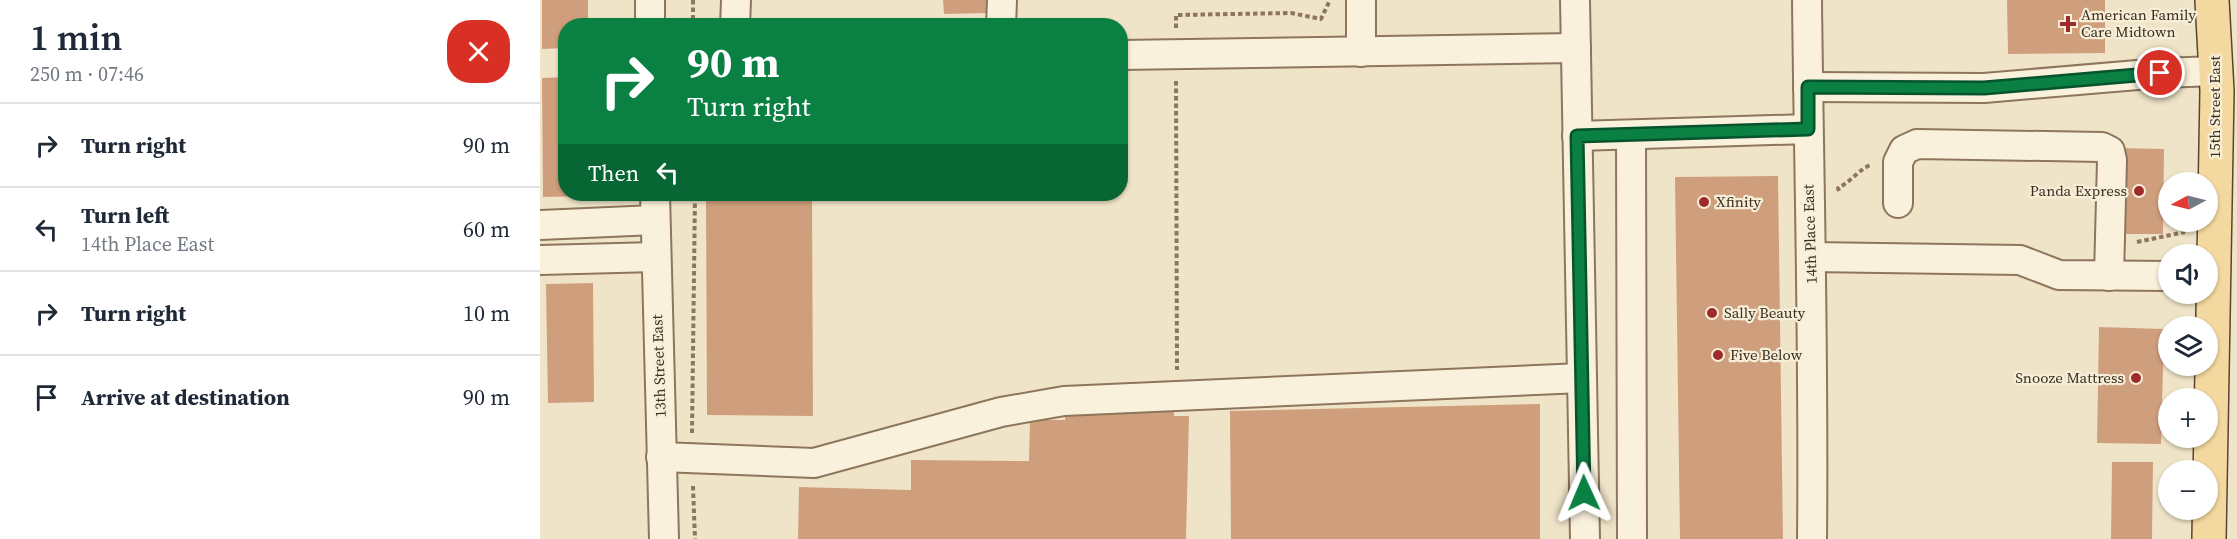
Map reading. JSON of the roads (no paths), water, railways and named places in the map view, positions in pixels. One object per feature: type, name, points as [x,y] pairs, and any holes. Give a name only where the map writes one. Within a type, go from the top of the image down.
[{"type":"main road","name":"15th Street East","points":[[2211,244],[2216,71],[2212,0]]},
{"type":"main road","name":"15th Street East","points":[[2209,539],[2210,304]]},
{"type":"street","points":[[650,0],[650,18]]},
{"type":"street","points":[[735,18],[736,0]]},
{"type":"street","points":[[1001,18],[1002,0]]},
{"type":"street","points":[[1361,0],[1361,52]]},
{"type":"street","points":[[1575,0],[1585,539]]},
{"type":"street","name":"14th Place East","points":[[1807,0],[1814,328],[1812,539]]},
{"type":"street","points":[[1128,55],[1576,48]]},
{"type":"street","points":[[1808,87],[1984,88],[2160,73],[2216,71]]},
{"type":"street","points":[[1577,136],[1808,129]]},
{"type":"street","points":[[1631,135],[1632,539]]},
{"type":"street","points":[[1898,203],[1898,162],[1904,150],[1917,144],[2102,147],[2110,151],[2112,160],[2109,276]]},
{"type":"street","points":[[540,225],[655,207]]},
{"type":"street","name":"13th Street East","points":[[655,207],[664,539]]},
{"type":"street","points":[[540,260],[656,257]]},
{"type":"street","points":[[1811,257],[2020,260],[2059,275],[2158,276]]},
{"type":"street","points":[[661,457],[813,463],[1001,412],[1064,401],[1582,378]]},
{"type":"place","name":"American Family Care Midtown","points":[[2068,24]]},
{"type":"place","name":"Panda Express","points":[[2139,191]]},
{"type":"place","name":"Xfinity","points":[[1704,202]]},
{"type":"place","name":"Sally Beauty","points":[[1712,313]]},
{"type":"place","name":"Five Below","points":[[1718,355]]},
{"type":"place","name":"Snooze Mattress","points":[[2136,378]]}]
